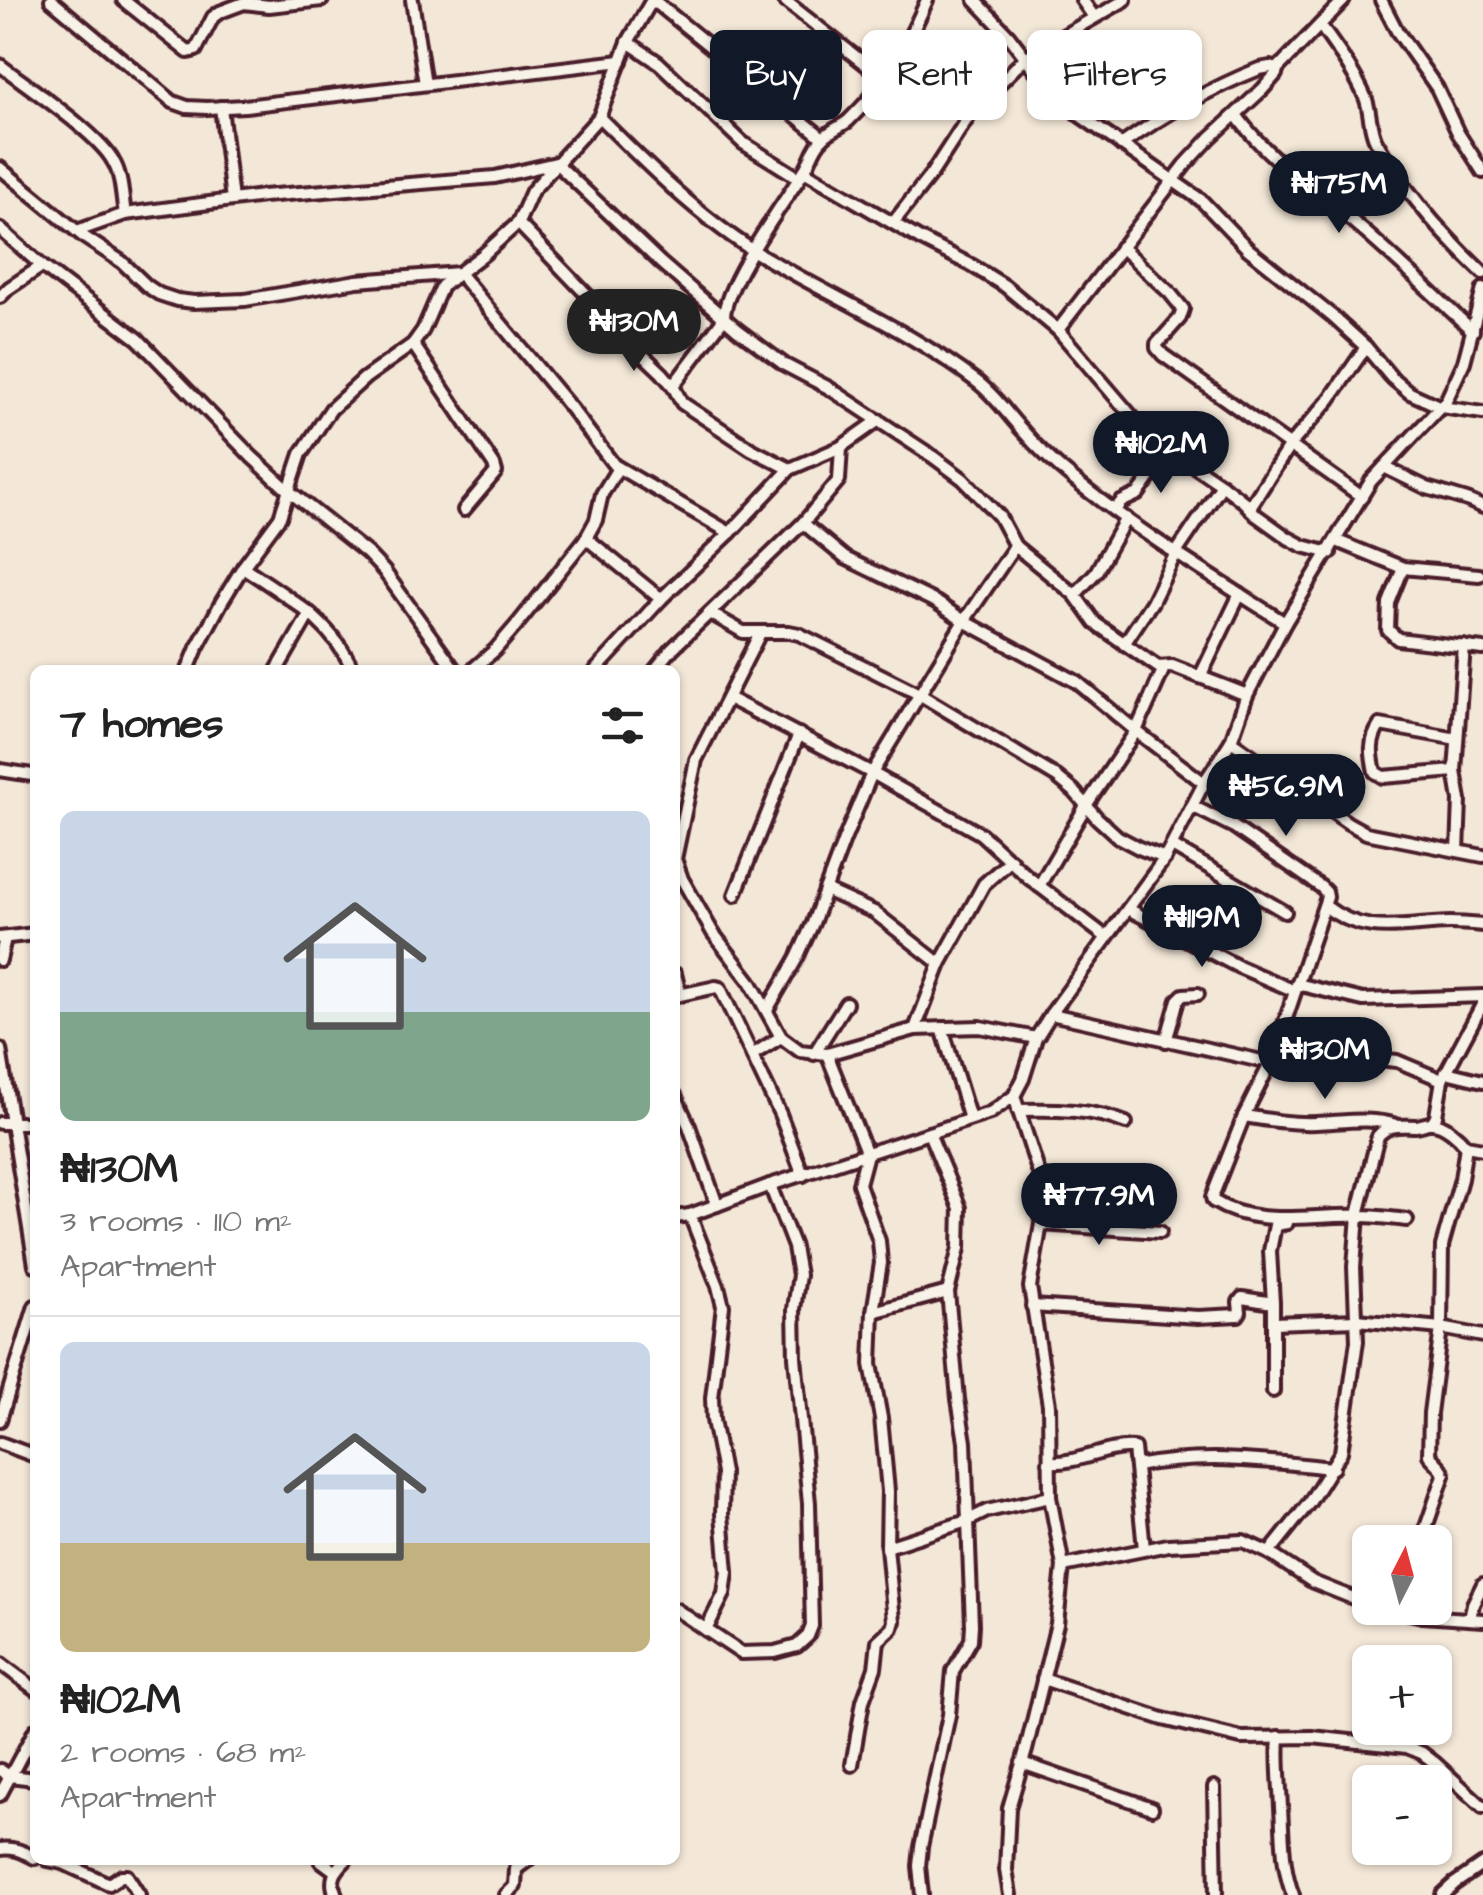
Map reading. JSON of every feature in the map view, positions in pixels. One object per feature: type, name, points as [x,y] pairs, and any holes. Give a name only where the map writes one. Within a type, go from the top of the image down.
[{"type":"street","points":[[51,0],[173,102],[186,107],[221,107],[620,61]]},
{"type":"street","points":[[123,0],[188,52],[196,50],[216,14],[243,2],[269,6],[322,0]]},
{"type":"street","points":[[412,0],[425,84]]},
{"type":"street","points":[[190,665],[221,603],[280,517],[301,454],[331,409],[365,378],[413,344],[442,286],[518,223],[532,191],[599,117],[628,42],[652,0],[822,138]]},
{"type":"street","points":[[784,0],[862,62]]},
{"type":"street","points":[[914,30],[927,0]]},
{"type":"street","points":[[974,0],[1079,115],[1200,200],[1248,250],[1366,347],[1401,386],[1440,407],[1483,413]]},
{"type":"street","points":[[1082,0],[1094,17]]},
{"type":"street","points":[[893,223],[969,116],[1026,58],[1125,0]]},
{"type":"street","points":[[1058,330],[1173,180],[1344,0]]},
{"type":"street","points":[[1380,0],[1396,30],[1438,88],[1458,132],[1483,172]]},
{"type":"street","points":[[1320,25],[1366,98],[1372,132],[1380,148],[1443,234],[1483,273]]},
{"type":"street","points":[[628,42],[659,63],[743,144],[1006,286],[1058,330],[1147,434],[1222,485],[1288,538],[1330,552]]},
{"type":"street","points":[[0,65],[109,154],[118,172],[126,214]]},
{"type":"street","points":[[1120,145],[1200,94],[1260,68],[1277,69]]},
{"type":"street","points":[[673,386],[724,318],[726,304],[753,250],[816,146],[862,104]]},
{"type":"street","points":[[221,107],[232,200]]},
{"type":"street","points":[[1236,115],[1262,147],[1351,220],[1472,331]]},
{"type":"street","points":[[599,117],[679,192],[753,250],[907,336],[977,382],[1051,460],[1176,553],[1285,623]]},
{"type":"street","points":[[77,231],[126,214],[232,200],[495,178],[556,163]]},
{"type":"street","points":[[556,163],[724,318],[785,365],[879,420],[972,488],[999,516],[1016,546],[1075,595],[1095,623],[1158,667],[1172,666],[1247,695]]},
{"type":"street","points":[[2,175],[122,262],[159,294],[194,302],[245,300],[357,282],[460,273]]},
{"type":"street","points":[[518,223],[673,386],[689,408],[751,450],[790,470]]},
{"type":"street","points":[[0,229],[138,339],[290,491],[367,552],[451,665]]},
{"type":"street","points":[[1121,247],[1183,309],[1160,340],[1157,348],[1163,355],[1362,497]]},
{"type":"street","points":[[0,297],[42,266]]},
{"type":"street","points":[[460,273],[618,468],[730,532]]},
{"type":"street","points":[[680,1217],[990,1113],[1014,1096],[1036,1038],[1051,1014],[1172,846],[1230,741],[1247,695],[1285,623],[1371,481],[1450,395],[1464,362],[1483,289]]},
{"type":"street","points":[[413,344],[496,472],[464,510]]},
{"type":"street","points":[[1250,507],[1290,445],[1330,399],[1366,347]]},
{"type":"street","points":[[601,665],[790,470],[841,448],[879,420]]},
{"type":"street","points":[[658,665],[802,524],[839,480],[841,448]]},
{"type":"street","points":[[1115,510],[1121,502],[1138,494],[1169,450]]},
{"type":"street","points":[[1384,467],[1427,488],[1483,507]]},
{"type":"street","points":[[478,665],[496,650],[586,538],[596,520],[602,494],[618,468]]},
{"type":"street","points":[[1124,644],[1152,602],[1176,553],[1222,485]]},
{"type":"street","points":[[1075,595],[1096,572],[1126,518]]},
{"type":"street","points":[[802,524],[845,558],[936,602],[1078,682],[1204,783]]},
{"type":"street","points":[[586,538],[661,599]]},
{"type":"street","points":[[1337,540],[1403,568],[1479,575]]},
{"type":"street","points":[[767,1010],[813,923],[872,772],[964,621],[1016,546]]},
{"type":"street","points":[[243,568],[310,613],[336,638],[350,665]]},
{"type":"street","points":[[1403,568],[1390,603],[1388,630],[1392,636],[1483,649]]},
{"type":"street","points":[[1200,676],[1240,594]]},
{"type":"street","points":[[280,665],[310,613]]},
{"type":"street","points":[[710,613],[743,632],[799,634],[919,694],[1057,777],[1118,837],[1165,858]]},
{"type":"street","points":[[680,835],[696,760],[760,633]]},
{"type":"street","points":[[1458,851],[1460,800],[1455,771],[1464,646]]},
{"type":"street","points":[[1040,886],[1087,804],[1136,732],[1164,668]]},
{"type":"street","points":[[728,698],[872,772],[981,834],[1106,937]]},
{"type":"street","points":[[1455,771],[1383,777],[1375,772],[1370,751],[1380,725],[1457,739]]},
{"type":"street","points":[[735,895],[799,734]]},
{"type":"street","points":[[1230,741],[1366,833],[1483,856]]},
{"type":"street","points":[[0,770],[30,775]]},
{"type":"street","points":[[1192,806],[1234,827],[1326,892],[1326,906],[1272,1060],[1244,1116],[1212,1199],[1215,1204],[1262,1218],[1358,1216],[1407,1220]]},
{"type":"street","points":[[1172,846],[1285,912]]},
{"type":"street","points":[[915,1029],[940,964],[984,884],[1012,860]]},
{"type":"street","points":[[680,870],[713,933],[750,981],[781,1037],[800,1051],[827,1054],[915,1029],[980,1027],[1036,1038]]},
{"type":"street","points":[[825,890],[874,912],[940,964]]},
{"type":"street","points":[[1326,906],[1356,923],[1376,927],[1483,925]]},
{"type":"street","points":[[1128,909],[1239,968],[1296,988],[1363,1000],[1483,999],[1444,1076],[1432,1122],[1418,1126],[1369,1119],[1315,1123],[1244,1116]]},
{"type":"street","points":[[0,960],[2,938],[30,935]]},
{"type":"street","points":[[680,995],[720,988],[780,1114],[803,1175]]},
{"type":"street","points":[[1166,1041],[1178,1000],[1183,995],[1198,994]]},
{"type":"street","points":[[814,1054],[846,1003]]},
{"type":"street","points":[[1051,1014],[1256,1060],[1384,1059],[1444,1076],[1483,1081]]},
{"type":"street","points":[[942,1028],[970,1119]]},
{"type":"street","points":[[752,1055],[781,1037]]},
{"type":"street","points":[[0,1049],[30,1233]]},
{"type":"street","points":[[827,1054],[867,1154],[859,1184],[879,1242],[872,1376],[882,1418],[894,1624],[878,1641],[852,1765]]},
{"type":"street","points":[[1010,1895],[1006,1821],[1060,1610],[1063,1566],[1050,1497],[1049,1405],[1032,1306],[1043,1181],[1014,1096]]},
{"type":"street","points":[[680,1106],[716,1205]]},
{"type":"street","points":[[1018,1110],[1052,1109],[1110,1116],[1126,1122]]},
{"type":"street","points":[[1432,1122],[1452,1132],[1466,1146],[1483,1149]]},
{"type":"street","points":[[0,1123],[30,1123]]},
{"type":"street","points":[[1269,1552],[1310,1504],[1333,1468],[1344,1438],[1357,1341],[1354,1267],[1358,1216],[1378,1136],[1396,1124]]},
{"type":"street","points":[[922,1895],[920,1848],[949,1715],[951,1680],[972,1637],[964,1434],[948,1292],[958,1248],[960,1208],[930,1133]]},
{"type":"street","points":[[1427,1525],[1444,1475],[1428,1448],[1440,1328],[1442,1246],[1466,1146]]},
{"type":"street","points":[[1043,1181],[1079,1178],[1112,1182]]},
{"type":"street","points":[[680,1612],[741,1653],[775,1652],[797,1646],[812,1626],[808,1503],[795,1358],[794,1308],[799,1275],[794,1246],[770,1186]]},
{"type":"street","points":[[690,1215],[723,1306],[712,1398],[723,1472],[727,1572],[724,1594],[706,1630]]},
{"type":"street","points":[[1272,1392],[1270,1246],[1276,1226],[1292,1219]]},
{"type":"street","points":[[1042,1224],[1160,1232]]},
{"type":"street","points":[[873,1312],[948,1292]]},
{"type":"street","points":[[1032,1306],[1198,1317],[1238,1315],[1242,1298],[1273,1303]]},
{"type":"street","points":[[1272,1323],[1357,1320],[1483,1336]]},
{"type":"street","points":[[0,1420],[30,1322]]},
{"type":"street","points":[[0,1443],[30,1454]]},
{"type":"street","points":[[1049,1462],[1067,1462],[1132,1447],[1144,1549]]},
{"type":"street","points":[[1136,1466],[1224,1457],[1333,1468]]},
{"type":"street","points":[[887,1547],[987,1511],[1050,1497]]},
{"type":"street","points":[[1063,1566],[1168,1545],[1243,1541],[1269,1552],[1313,1582],[1352,1598]]},
{"type":"street","points":[[1470,1619],[1483,1584]]},
{"type":"street","points":[[1452,1618],[1483,1620]]},
{"type":"street","points":[[0,1663],[30,1685]]},
{"type":"street","points":[[1043,1679],[1163,1719],[1240,1738],[1312,1737],[1407,1747],[1435,1763],[1483,1808]]},
{"type":"street","points":[[1280,1736],[1276,1764],[1288,1883],[1293,1895]]},
{"type":"street","points":[[0,1795],[4,1773],[30,1737]]},
{"type":"street","points":[[1022,1764],[1152,1808]]},
{"type":"street","points":[[4,1773],[30,1778]]},
{"type":"street","points":[[1214,1787],[1216,1895]]},
{"type":"street","points":[[0,1849],[30,1854]]},
{"type":"street","points":[[1442,1895],[1483,1864]]},
{"type":"street","points":[[67,1865],[109,1884],[127,1876],[138,1895]]},
{"type":"street","points":[[327,1865],[335,1871]]},
{"type":"street","points":[[333,1894],[333,1878],[341,1865]]},
{"type":"street","points":[[506,1895],[514,1887],[516,1868],[520,1865]]}]
